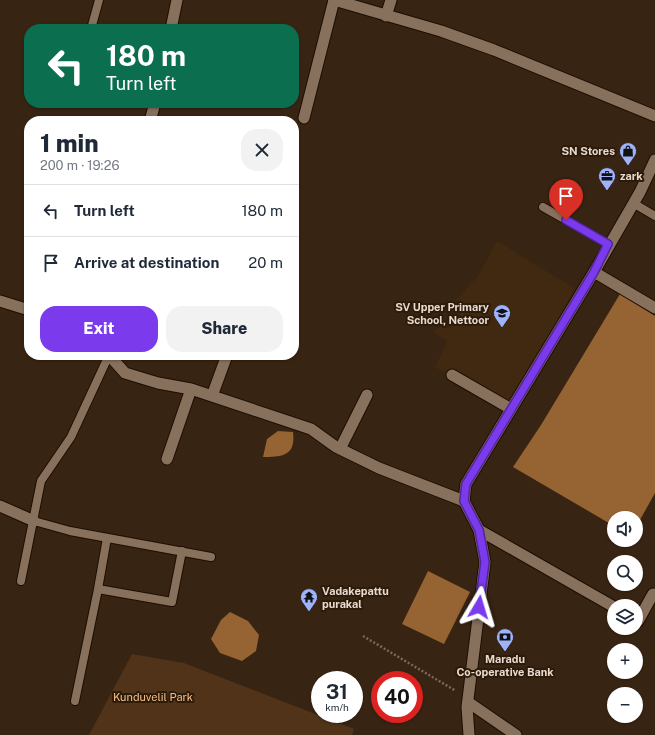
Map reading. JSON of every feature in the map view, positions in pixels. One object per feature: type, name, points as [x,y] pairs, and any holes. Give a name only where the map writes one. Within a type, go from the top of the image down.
[{"type":"street","points":[[172,24],[177,0]]},
{"type":"street","points":[[304,118],[334,0],[440,31],[494,50],[655,116]]},
{"type":"street","points":[[386,16],[391,0]]},
{"type":"street","points":[[468,735],[468,700],[485,562],[479,530],[464,501],[466,484],[594,272],[608,244],[633,203],[655,160]]},
{"type":"street","points":[[594,272],[655,308]]},
{"type":"street","points":[[0,302],[24,309]]},
{"type":"street","points":[[113,360],[125,373],[158,383],[191,389],[310,429],[340,449],[379,468],[464,501]]},
{"type":"street","points":[[212,396],[225,360]]},
{"type":"street","points":[[452,375],[510,409]]},
{"type":"street","points":[[167,459],[191,389]]},
{"type":"street","points":[[340,449],[367,395]]},
{"type":"street","points":[[0,506],[34,521]]},
{"type":"street","points":[[479,530],[607,603]]},
{"type":"street","points":[[643,612],[653,594],[655,596]]},
{"type":"street","points":[[468,700],[516,735]]},
{"type":"lane","points":[[92,24],[99,0]]},
{"type":"lane","points":[[633,203],[655,216]]},
{"type":"lane","points":[[543,207],[608,244]]},
{"type":"lane","points":[[21,581],[41,480],[71,437],[107,360]]},
{"type":"lane","points":[[34,521],[54,528],[212,557]]},
{"type":"lane","points":[[75,701],[107,538]]},
{"type":"lane","points":[[98,588],[172,602],[182,551]]},
{"type":"path","points":[[363,636],[468,700]]},
{"type":"shaded area","name":"SV Upper Primary School, Nettoor","points":[[497,241],[574,288],[512,416],[435,367],[447,341],[433,331],[441,326],[449,329],[466,307],[456,300],[478,276]]},
{"type":"shaded area","points":[[620,294],[655,316],[655,493],[643,514],[643,511],[607,511],[607,522],[513,467],[541,425]]},
{"type":"shaded area","points":[[278,431],[293,432],[292,446],[290,450],[286,454],[263,457],[267,439]]},
{"type":"shaded area","points":[[428,571],[470,592],[444,644],[402,624]]},
{"type":"shaded area","points":[[230,612],[248,621],[259,635],[256,651],[242,661],[220,653],[211,639],[221,620]]},
{"type":"green space","name":"Kunduvelil Park","points":[[132,654],[184,663],[311,712],[311,723],[339,723],[354,729],[352,735],[89,735]]},
{"type":"place","name":"SN Stores","points":[[628,166]]},
{"type":"place","name":"zark","points":[[607,191]]},
{"type":"place","name":"SV Upper Primary School, Nettoor","points":[[502,328]]},
{"type":"place","name":"Vadakepattu purakal","points":[[309,612]]},
{"type":"place","name":"Maradu Co-operative Bank","points":[[505,652]]},
{"type":"route","points":[[479,607],[485,562],[479,530],[464,501],[466,484],[594,272],[608,244],[566,220]]}]
